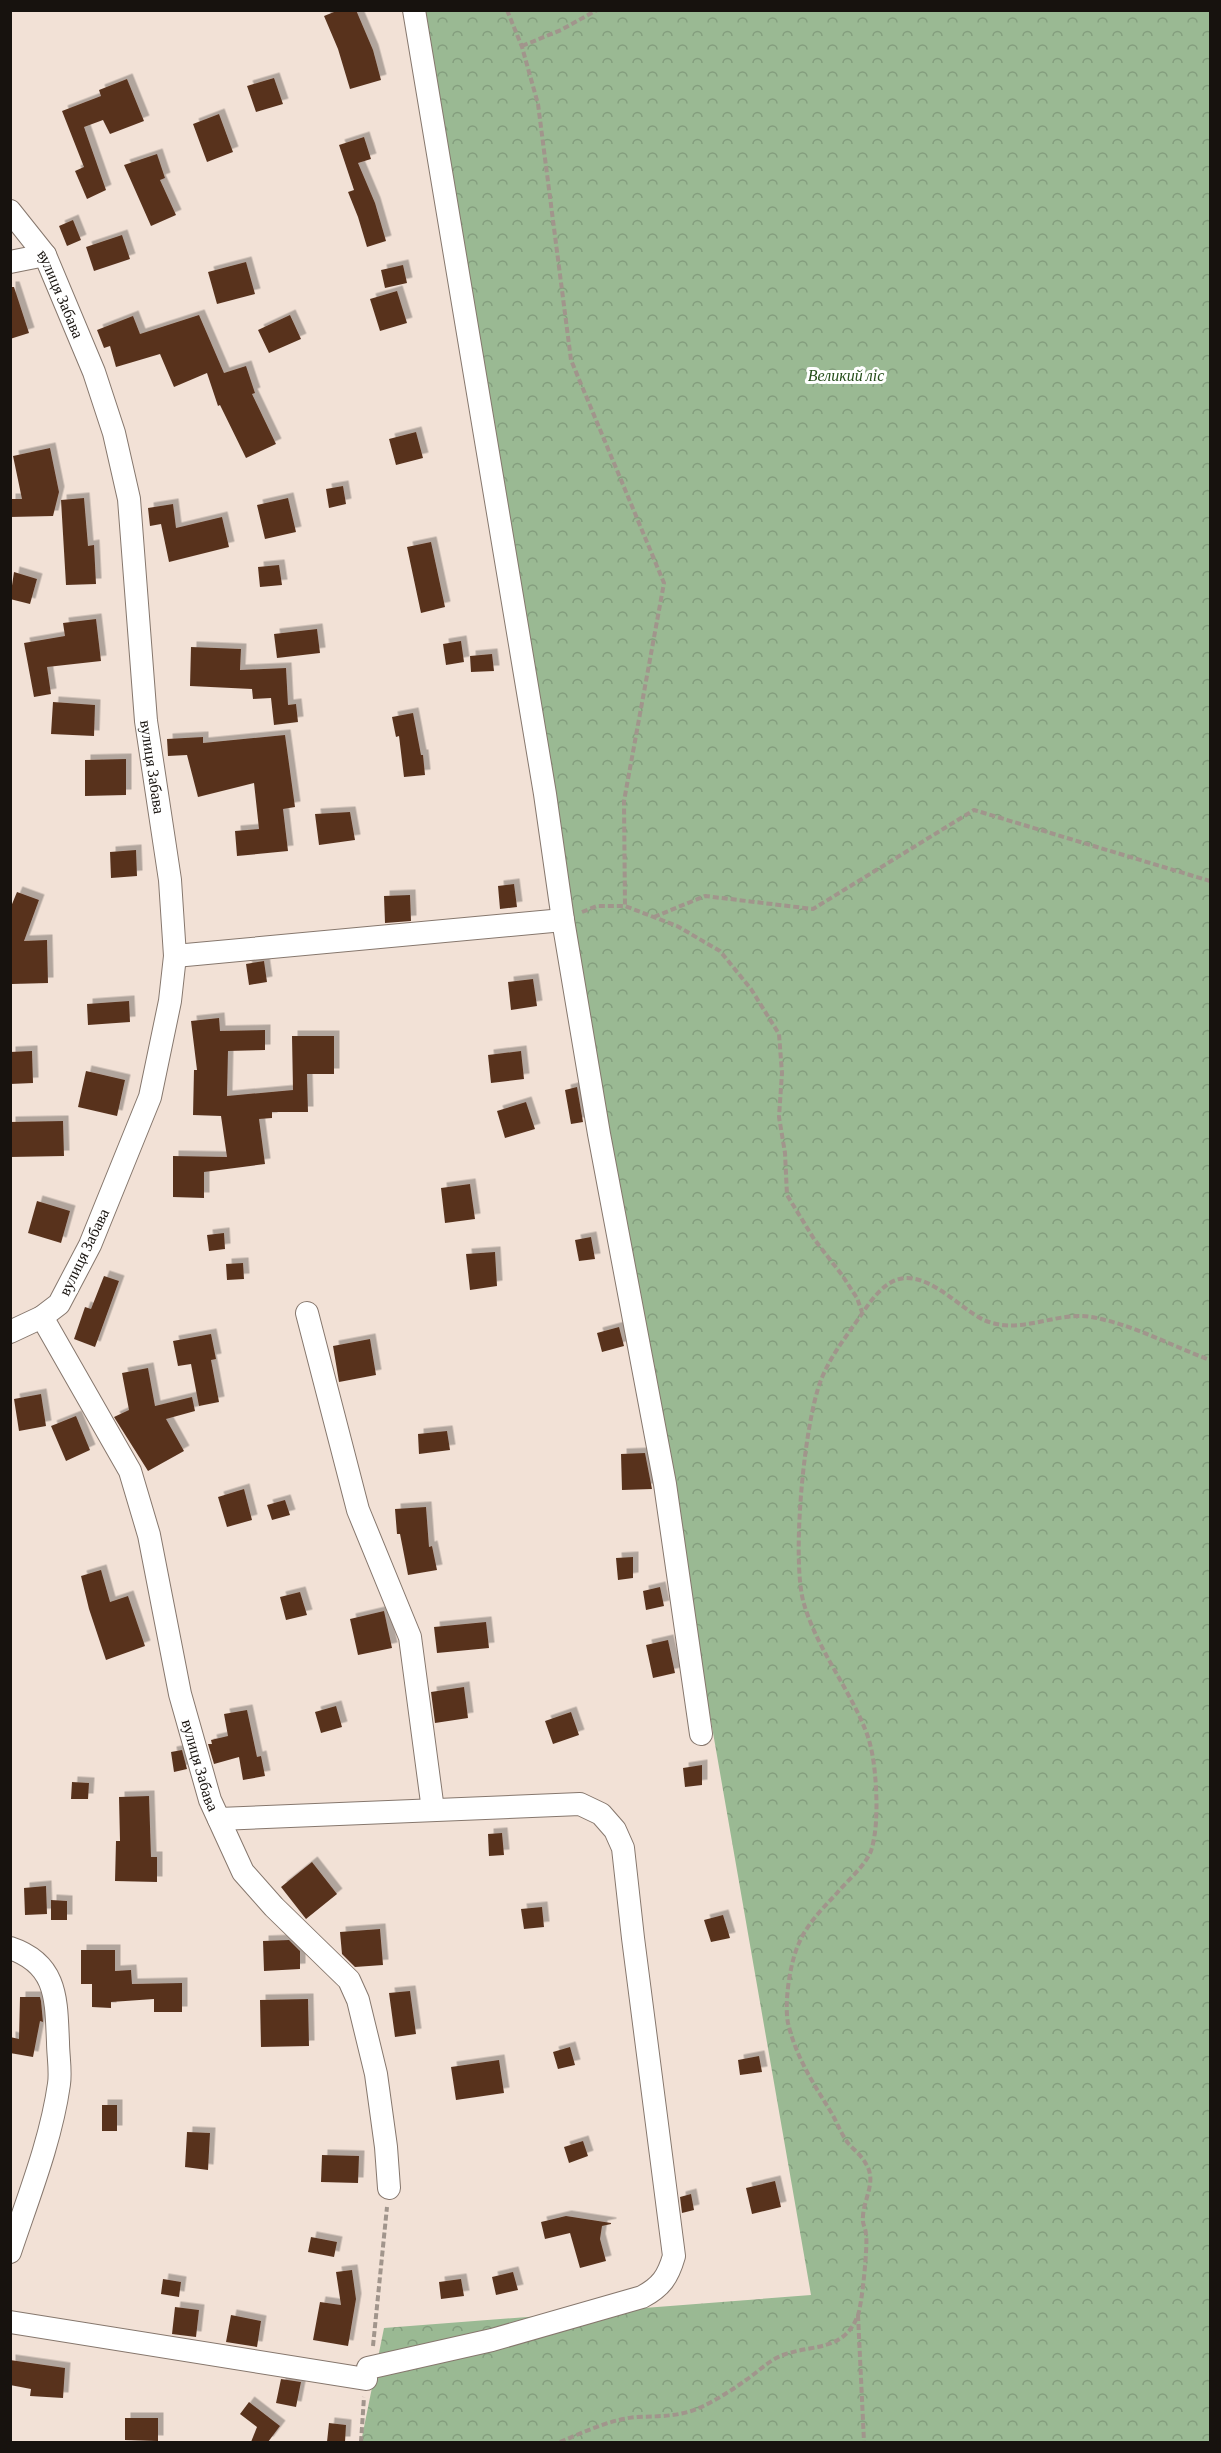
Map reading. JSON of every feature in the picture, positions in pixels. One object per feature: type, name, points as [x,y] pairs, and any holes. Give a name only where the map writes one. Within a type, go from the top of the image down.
[{"type":"street","points":[[414,10],[545,794],[563,920],[665,1484],[701,1734]]},
{"type":"street","name":"вулиця Забава","points":[[10,211],[45,255],[100,392],[114,433],[129,499],[146,721],[170,880],[176,956],[171,1001],[150,1097],[90,1245],[59,1304],[42,1317],[10,1332]]},
{"type":"street","points":[[10,262],[45,255]]},
{"type":"street","points":[[176,956],[563,920]]},
{"type":"street","points":[[308,1313],[358,1510],[410,1637],[433,1810]]},
{"type":"street","name":"вулиця Забава","points":[[42,1317],[130,1472],[149,1534],[180,1694],[210,1800],[243,1872],[273,1907],[349,1980],[358,2000],[376,2074],[389,2188]]},
{"type":"street","points":[[10,2322],[367,2373],[642,2297],[658,2288],[669,2274],[675,2256],[623,1848],[615,1830],[601,1814],[580,1804],[219,1819]]},
{"type":"street","points":[[10,1948],[35,1960],[45,1973],[55,1994],[59,2082],[46,2138],[10,2252]]},
{"type":"path","points":[[507,10],[522,46],[538,104],[571,360],[664,583],[624,801],[625,906]]},
{"type":"path","points":[[522,46],[561,30],[597,10]]},
{"type":"path","points":[[654,917],[705,896],[813,909],[974,810],[1210,880]]},
{"type":"path","points":[[563,920],[597,906],[625,906],[677,926],[720,951],[751,989],[779,1034],[782,1073],[779,1117],[785,1153],[788,1195],[814,1239],[857,1298],[863,1312]]},
{"type":"path","points":[[864,2442],[858,2315],[867,2249],[862,2219],[871,2184],[869,2167],[847,2141],[799,2060],[787,2018],[788,1992],[798,1944],[815,1916],[870,1854],[874,1836],[876,1793],[872,1753],[867,1733],[818,1640],[803,1601],[800,1565],[802,1489],[812,1412],[821,1381],[835,1353],[863,1312],[884,1288],[897,1280],[913,1279],[939,1289],[984,1320],[1024,1325],[1073,1316],[1094,1318],[1210,1360]]},
{"type":"path","points":[[361,2442],[367,2373],[376,2332],[389,2188]]},
{"type":"path","points":[[560,2442],[619,2421],[638,2417],[675,2416],[699,2408],[781,2356],[834,2344],[846,2334],[858,2315]]},
{"type":"green space","name":"Великий ліс","points":[[413,11],[1210,11],[1210,2442],[361,2442],[384,2328],[811,2295]]},
{"type":"building","points":[[339,10],[356,10],[373,50],[381,80],[350,89],[338,49],[324,16]]},
{"type":"building","points":[[274,78],[283,104],[256,112],[247,86]]},
{"type":"building","points":[[127,79],[144,121],[110,134],[103,120],[84,127],[106,190],[87,199],[75,171],[84,167],[62,111],[101,96],[99,90]]},
{"type":"building","points":[[219,114],[233,152],[207,162],[193,124]]},
{"type":"building","points":[[364,137],[371,159],[358,163],[375,203],[386,241],[367,247],[348,192],[354,190],[339,145]]},
{"type":"building","points":[[157,154],[165,178],[160,180],[176,215],[151,226],[124,165]]},
{"type":"building","points":[[73,220],[81,240],[67,246],[59,226]]},
{"type":"building","points":[[122,235],[130,259],[94,271],[86,247]]},
{"type":"building","points":[[246,262],[255,294],[217,304],[208,272]]},
{"type":"building","points":[[403,265],[407,283],[385,288],[381,270]]},
{"type":"building","points":[[10,287],[14,287],[29,333],[10,339]]},
{"type":"building","points":[[397,291],[407,323],[380,331],[370,299]]},
{"type":"building","points":[[199,315],[224,373],[246,366],[255,393],[252,394],[276,444],[246,458],[220,405],[218,406],[207,373],[174,387],[160,354],[116,367],[110,346],[104,348],[97,330],[133,316],[140,334]]},
{"type":"building","points":[[290,315],[301,339],[269,353],[258,330]]},
{"type":"building","points":[[416,432],[423,458],[396,465],[389,439]]},
{"type":"building","points":[[50,448],[59,492],[53,516],[10,517],[10,499],[22,499],[13,456]]},
{"type":"building","points":[[343,486],[346,504],[329,508],[326,489]]},
{"type":"building","points":[[84,498],[88,546],[94,545],[96,584],[66,585],[61,500]]},
{"type":"building","points":[[288,498],[296,532],[265,539],[257,505]]},
{"type":"building","points":[[173,504],[176,528],[222,517],[229,547],[169,562],[161,524],[150,526],[148,508]]},
{"type":"building","points":[[431,542],[445,607],[421,613],[407,547]]},
{"type":"building","points":[[279,565],[282,585],[260,587],[258,567]]},
{"type":"building","points":[[14,572],[37,579],[30,604],[10,599]]},
{"type":"building","points":[[96,619],[101,661],[47,667],[51,694],[34,697],[24,643],[65,636],[63,623]]},
{"type":"building","points":[[317,629],[320,653],[277,658],[274,634]]},
{"type":"building","points":[[461,641],[464,662],[446,665],[443,644]]},
{"type":"building","points":[[191,647],[241,649],[240,670],[286,668],[288,705],[296,704],[298,722],[274,725],[271,698],[253,699],[252,689],[190,686]]},
{"type":"building","points":[[492,654],[494,671],[471,672],[470,656]]},
{"type":"building","points":[[53,702],[95,705],[94,736],[51,734]]},
{"type":"building","points":[[413,713],[421,755],[423,755],[425,775],[404,777],[399,736],[396,737],[392,717]]},
{"type":"building","points":[[285,735],[295,807],[283,809],[288,851],[237,856],[235,831],[259,829],[254,783],[198,797],[187,755],[168,756],[167,739],[203,737],[203,743]]},
{"type":"building","points":[[126,759],[126,795],[85,796],[85,760]]},
{"type":"building","points":[[350,812],[355,840],[319,845],[315,814]]},
{"type":"building","points":[[136,850],[137,876],[111,878],[110,852]]},
{"type":"building","points":[[514,884],[517,907],[500,909],[498,886]]},
{"type":"building","points":[[17,892],[39,900],[24,941],[47,940],[48,983],[12,984],[10,909]]},
{"type":"building","points":[[410,895],[411,921],[385,923],[384,896]]},
{"type":"building","points":[[264,961],[267,982],[249,985],[246,964]]},
{"type":"building","points":[[533,979],[537,1006],[511,1010],[508,982]]},
{"type":"building","points":[[129,1001],[130,1022],[88,1025],[87,1004]]},
{"type":"building","points":[[219,1018],[220,1031],[265,1030],[265,1050],[228,1051],[227,1096],[293,1090],[292,1036],[334,1036],[334,1074],[307,1074],[308,1112],[272,1112],[272,1118],[259,1119],[265,1164],[204,1172],[204,1198],[173,1197],[173,1156],[227,1157],[221,1116],[193,1115],[194,1070],[197,1070],[191,1021]]},
{"type":"building","points":[[32,1051],[33,1083],[10,1084],[10,1052]]},
{"type":"building","points":[[521,1051],[524,1079],[491,1083],[488,1055]]},
{"type":"building","points":[[86,1071],[125,1080],[117,1116],[78,1107]]},
{"type":"building","points":[[577,1087],[583,1122],[571,1124],[565,1090]]},
{"type":"building","points":[[526,1102],[535,1129],[505,1138],[497,1111]]},
{"type":"building","points":[[63,1121],[64,1156],[10,1157],[10,1122]]},
{"type":"building","points":[[470,1184],[475,1219],[445,1223],[441,1188]]},
{"type":"building","points":[[37,1201],[70,1211],[61,1243],[28,1233]]},
{"type":"building","points":[[224,1233],[225,1249],[209,1251],[207,1235]]},
{"type":"building","points":[[591,1237],[595,1259],[579,1261],[575,1240]]},
{"type":"building","points":[[495,1252],[497,1286],[470,1290],[466,1254]]},
{"type":"building","points":[[243,1263],[244,1279],[227,1280],[226,1264]]},
{"type":"building","points":[[104,1276],[119,1281],[95,1347],[74,1339],[85,1307],[91,1309]]},
{"type":"building","points":[[619,1327],[624,1346],[602,1352],[597,1333]]},
{"type":"building","points":[[211,1334],[216,1359],[211,1360],[219,1402],[199,1406],[191,1364],[178,1366],[173,1341]]},
{"type":"building","points":[[370,1339],[376,1375],[339,1382],[333,1346]]},
{"type":"building","points":[[148,1368],[155,1406],[192,1397],[195,1411],[166,1419],[184,1451],[148,1471],[114,1417],[129,1410],[122,1373]]},
{"type":"building","points":[[41,1394],[46,1426],[19,1431],[14,1399]]},
{"type":"building","points":[[76,1416],[90,1450],[66,1461],[51,1426]]},
{"type":"building","points":[[447,1431],[450,1450],[419,1454],[418,1434]]},
{"type":"building","points":[[645,1453],[652,1489],[622,1490],[621,1454]]},
{"type":"building","points":[[244,1489],[252,1520],[227,1527],[218,1497]]},
{"type":"building","points":[[285,1500],[290,1515],[272,1520],[267,1505]]},
{"type":"building","points":[[426,1507],[429,1547],[432,1546],[437,1570],[408,1575],[400,1534],[397,1534],[395,1509]]},
{"type":"building","points":[[633,1557],[633,1578],[618,1580],[616,1558]]},
{"type":"building","points":[[101,1570],[110,1602],[128,1596],[145,1646],[106,1660],[81,1576]]},
{"type":"building","points":[[660,1587],[664,1606],[646,1610],[643,1591]]},
{"type":"building","points":[[300,1592],[307,1615],[286,1620],[280,1597]]},
{"type":"building","points":[[384,1611],[392,1648],[358,1655],[350,1619]]},
{"type":"building","points":[[486,1622],[489,1648],[437,1653],[434,1627]]},
{"type":"building","points":[[668,1640],[675,1673],[653,1678],[646,1645]]},
{"type":"building","points":[[464,1687],[468,1718],[435,1723],[431,1692]]},
{"type":"building","points":[[336,1706],[342,1727],[321,1733],[315,1712]]},
{"type":"building","points":[[247,1710],[257,1757],[261,1756],[265,1776],[243,1780],[239,1757],[214,1764],[208,1744],[212,1744],[211,1740],[228,1736],[224,1714]]},
{"type":"building","points":[[571,1712],[579,1735],[553,1744],[545,1721]]},
{"type":"building","points":[[182,1750],[187,1769],[174,1772],[171,1752]]},
{"type":"building","points":[[702,1765],[702,1785],[685,1787],[683,1768]]},
{"type":"building","points":[[72,1782],[89,1783],[88,1799],[71,1799]]},
{"type":"building","points":[[149,1796],[151,1857],[157,1857],[157,1882],[115,1881],[116,1841],[120,1841],[119,1797]]},
{"type":"building","points":[[502,1833],[504,1855],[489,1856],[488,1834]]},
{"type":"building","points":[[312,1862],[337,1894],[306,1919],[281,1887]]},
{"type":"building","points":[[46,1886],[47,1914],[25,1915],[24,1888]]},
{"type":"building","points":[[51,1900],[67,1901],[67,1920],[51,1920]]},
{"type":"building","points":[[542,1907],[544,1927],[524,1929],[521,1909]]},
{"type":"building","points":[[723,1915],[730,1938],[711,1942],[704,1920]]},
{"type":"building","points":[[380,1929],[383,1965],[355,1967],[342,1954],[340,1932]]},
{"type":"building","points":[[289,1940],[300,1951],[300,1969],[264,1971],[263,1941]]},
{"type":"building","points":[[81,1950],[115,1950],[115,1971],[131,1970],[132,1984],[182,1983],[182,2012],[154,2012],[154,1999],[111,2002],[111,2008],[92,2007],[92,1984],[81,1984]]},
{"type":"building","points":[[410,1991],[416,2034],[395,2037],[389,1993]]},
{"type":"building","points":[[20,1997],[40,1997],[41,2001],[43,2022],[40,2021],[33,2057],[10,2053],[10,2037],[19,2039]]},
{"type":"building","points":[[308,1999],[309,2046],[261,2047],[260,2000]]},
{"type":"building","points":[[570,2047],[575,2065],[558,2069],[553,2052]]},
{"type":"building","points":[[759,2056],[762,2072],[740,2075],[738,2060]]},
{"type":"building","points":[[499,2060],[504,2093],[456,2100],[451,2067]]},
{"type":"building","points":[[102,2105],[117,2105],[117,2131],[102,2131]]},
{"type":"building","points":[[187,2132],[210,2133],[208,2170],[185,2167]]},
{"type":"building","points":[[583,2141],[588,2156],[569,2163],[564,2147]]},
{"type":"building","points":[[322,2155],[359,2156],[358,2183],[321,2182]]},
{"type":"building","points":[[775,2181],[781,2207],[752,2214],[746,2188]]},
{"type":"building","points":[[691,2194],[694,2210],[682,2213],[680,2197]]},
{"type":"building","points":[[566,2216],[611,2223],[602,2226],[600,2239],[606,2261],[580,2268],[570,2233],[545,2239],[541,2222]]},
{"type":"building","points":[[311,2237],[337,2242],[334,2257],[308,2252]]},
{"type":"building","points":[[352,2270],[356,2299],[348,2346],[313,2340],[320,2302],[341,2305],[336,2272]]},
{"type":"building","points":[[513,2272],[518,2290],[496,2295],[492,2277]]},
{"type":"building","points":[[163,2279],[181,2282],[179,2297],[161,2294]]},
{"type":"building","points":[[461,2279],[464,2296],[441,2299],[439,2282]]},
{"type":"building","points":[[175,2307],[199,2310],[196,2337],[172,2334]]},
{"type":"building","points":[[231,2315],[261,2321],[257,2347],[226,2342]]},
{"type":"building","points":[[10,2360],[65,2368],[63,2398],[30,2396],[31,2389],[10,2385]]},
{"type":"building","points":[[281,2379],[301,2382],[296,2407],[276,2403]]},
{"type":"building","points":[[249,2402],[280,2426],[268,2442],[251,2442],[257,2427],[240,2414]]},
{"type":"building","points":[[125,2418],[158,2418],[158,2441],[125,2440]]},
{"type":"building","points":[[329,2423],[346,2425],[345,2442],[327,2442]]}]
